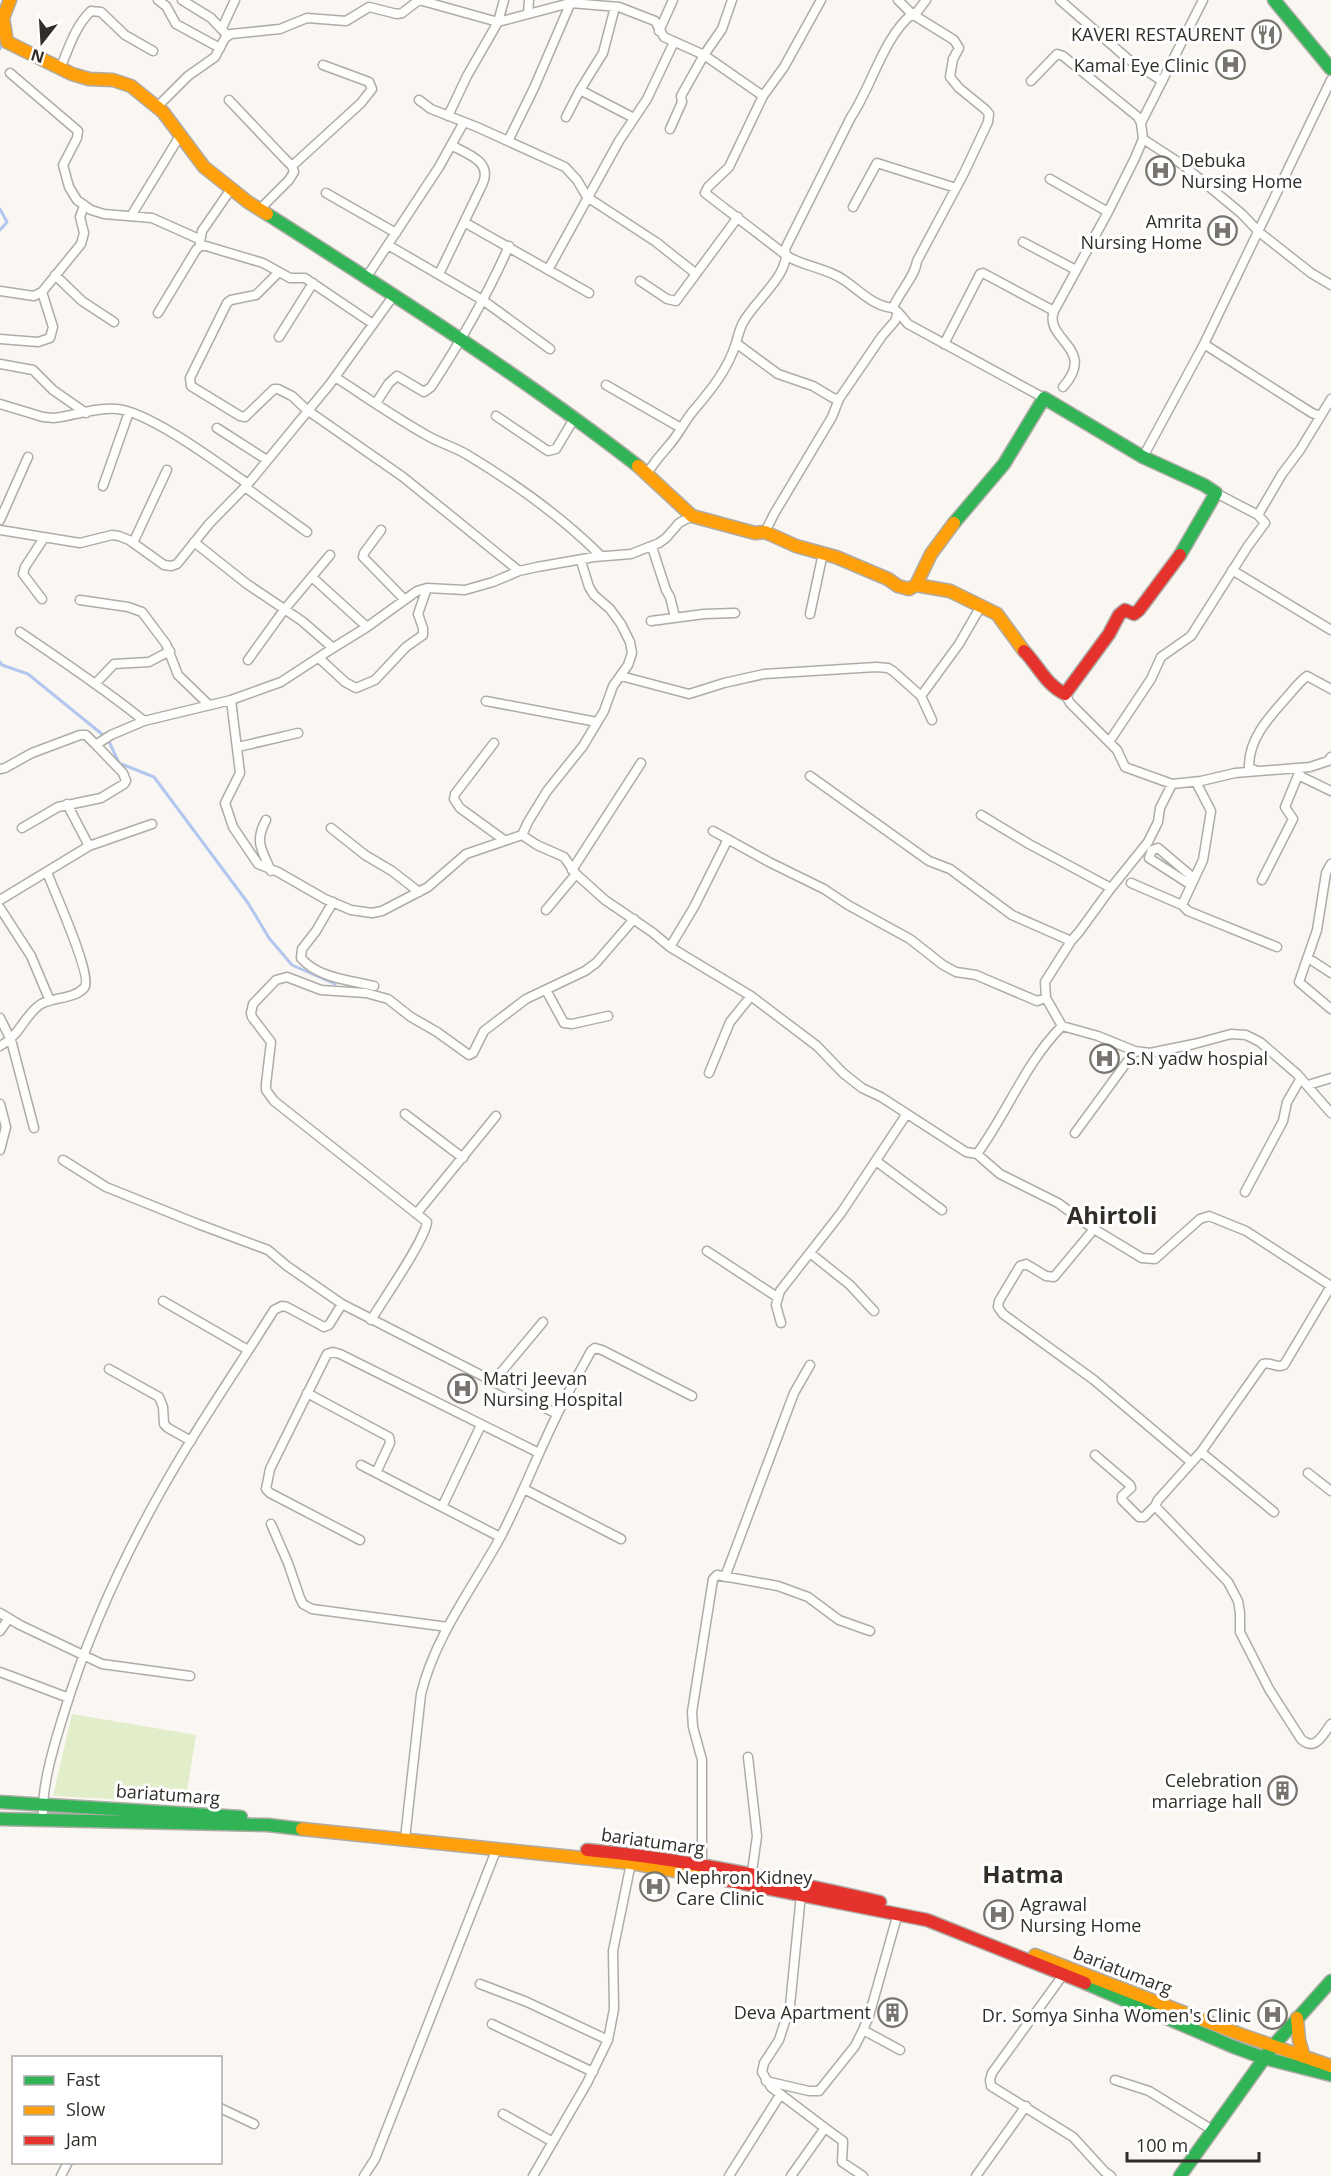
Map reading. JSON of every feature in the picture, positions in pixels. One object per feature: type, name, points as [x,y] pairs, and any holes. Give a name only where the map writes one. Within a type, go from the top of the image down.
[{"type":"main road","points":[[10,0],[3,18],[7,42],[60,69],[89,79],[122,82],[158,106],[181,134],[198,161],[231,189],[259,210],[463,339],[576,417],[647,473],[692,516],[755,533],[765,532],[796,546],[823,553],[888,579],[898,586],[909,588],[916,585],[950,591],[997,614],[1045,679],[1055,689],[1065,694],[1109,634],[1119,615],[1125,610],[1134,614],[1139,610],[1176,562],[1216,494],[1204,485],[1143,457],[1044,398],[998,472],[932,551],[916,585]]},
{"type":"main road","points":[[1274,0],[1331,69]]},
{"type":"main road","name":"bariatumarg","points":[[0,1802],[269,1819],[826,1889],[929,1914],[1273,2046],[1331,2066]]},
{"type":"main road","name":"bariatumarg","points":[[0,1819],[268,1825],[633,1854],[702,1866],[801,1894],[927,1920],[1264,2058],[1331,2075]]},
{"type":"main road","points":[[1180,2176],[1273,2046],[1331,1981]]},
{"type":"main road","points":[[1297,2018],[1299,2040],[1304,2057]]},
{"type":"street","points":[[158,0],[169,9],[176,24],[220,48]]},
{"type":"street","points":[[182,0],[211,18],[224,32]]},
{"type":"street","points":[[158,106],[188,76],[216,57],[235,0]]},
{"type":"street","points":[[224,32],[280,29],[307,18],[346,21],[369,7],[397,14],[402,13],[419,0],[498,22],[571,2],[618,5],[655,21],[664,37],[704,55],[764,96]]},
{"type":"street","points":[[448,116],[467,76],[498,22],[504,0]]},
{"type":"street","points":[[528,14],[529,0]]},
{"type":"street","points":[[659,31],[673,0]]},
{"type":"street","points":[[670,129],[682,102],[681,96],[704,55],[722,30],[732,0]]},
{"type":"street","points":[[821,0],[784,67],[745,130],[729,167],[708,186],[705,193],[796,262],[843,279],[870,300],[896,310],[908,324],[1044,398]]},
{"type":"street","points":[[765,532],[832,417],[838,399],[895,321],[896,310],[910,276],[916,269],[917,261],[988,122],[989,114],[950,77],[953,59],[959,48],[954,40],[912,14],[898,0]]},
{"type":"street","points":[[647,473],[721,375],[733,355],[744,321],[761,296],[783,272],[787,256],[785,249],[851,117],[863,99],[894,33],[912,14],[917,12],[926,0]]},
{"type":"street","points":[[1060,0],[1128,59],[1162,81]]},
{"type":"street","points":[[1141,123],[1203,0]]},
{"type":"street","points":[[508,141],[534,88],[571,2]]},
{"type":"street","points":[[566,117],[603,53],[618,5]]},
{"type":"street","points":[[60,69],[81,22],[91,11],[101,12],[125,34],[153,51]]},
{"type":"street","points":[[548,270],[587,197],[647,99],[674,42]]},
{"type":"street","points":[[1031,81],[1057,54],[1063,56],[1138,117],[1143,138],[1108,212],[1052,317],[1053,327],[1069,346],[1076,362],[1071,378],[1063,387]]},
{"type":"street","points":[[292,166],[361,103],[372,89],[369,82],[323,65]]},
{"type":"street","points":[[10,72],[78,131],[77,138],[65,158],[64,171],[69,187],[84,206],[104,214],[162,221],[200,242],[262,263],[290,278],[304,278],[373,324]]},
{"type":"street","points":[[1143,457],[1204,344],[1331,80]]},
{"type":"street","points":[[580,90],[634,118]]},
{"type":"street","points":[[229,100],[292,166],[293,176],[259,210]]},
{"type":"street","points":[[419,100],[431,109],[565,167],[577,180],[587,197],[656,242],[696,273]]},
{"type":"street","points":[[366,278],[439,167],[464,122]]},
{"type":"street","points":[[132,216],[181,134]]},
{"type":"street","points":[[1143,138],[1154,148],[1184,165],[1219,197],[1242,214],[1259,232],[1311,273],[1331,285]]},
{"type":"street","points":[[439,274],[487,171],[478,160],[452,145]]},
{"type":"street","points":[[854,207],[877,163],[956,188]]},
{"type":"street","points":[[1050,179],[1108,212]]},
{"type":"street","points":[[158,313],[200,242],[202,231],[231,189]]},
{"type":"street","points":[[326,193],[396,233]]},
{"type":"street","points":[[0,291],[34,296],[42,292],[81,244],[84,233],[80,217],[84,206]]},
{"type":"street","points":[[640,281],[667,299],[676,301],[738,217]]},
{"type":"street","points":[[465,222],[589,293]]},
{"type":"street","points":[[1023,242],[1076,270]]},
{"type":"street","points":[[388,245],[484,300],[550,349]]},
{"type":"street","points":[[376,404],[389,383],[397,376],[420,391],[432,387],[463,339],[509,246]]},
{"type":"street","points":[[279,272],[255,295],[227,303],[189,382],[196,389],[245,417],[274,389],[285,392],[403,477],[519,571]]},
{"type":"street","points":[[944,344],[977,280],[983,273],[1054,311]]},
{"type":"street","points":[[55,275],[82,301],[114,322]]},
{"type":"street","points":[[279,337],[313,283]]},
{"type":"street","points":[[0,339],[38,342],[50,338],[53,327],[42,292]]},
{"type":"street","points":[[0,530],[81,543],[112,535],[119,536],[164,565],[171,566],[183,559],[209,524],[247,485],[335,377],[394,294]]},
{"type":"street","points":[[736,344],[769,370],[813,386],[838,399]]},
{"type":"street","points":[[1204,344],[1320,416]]},
{"type":"street","points":[[0,364],[18,366],[36,372],[53,390],[86,413]]},
{"type":"street","points":[[335,377],[430,437],[463,452],[550,508],[601,556]]},
{"type":"street","points":[[606,385],[681,428]]},
{"type":"street","points":[[1258,515],[1331,399]]},
{"type":"street","points":[[0,404],[54,418],[116,409],[129,412],[174,435],[247,485],[307,532]]},
{"type":"street","points":[[103,486],[129,412]]},
{"type":"street","points":[[496,416],[548,451],[556,449],[576,417]]},
{"type":"street","points":[[218,428],[267,460]]},
{"type":"street","points":[[0,520],[28,457]]},
{"type":"street","points":[[133,543],[167,470]]},
{"type":"street","points":[[1109,742],[1151,679],[1161,657],[1191,636],[1265,523],[1258,515],[1216,494]]},
{"type":"street","points":[[98,744],[111,735],[144,721],[231,700],[281,682],[367,627],[417,591],[427,588],[465,590],[519,571],[601,556],[631,554],[652,547],[666,538],[679,523],[692,516]]},
{"type":"street","points":[[381,530],[363,557],[404,599]]},
{"type":"street","points":[[42,599],[23,574],[44,538]]},
{"type":"street","points":[[194,542],[247,584],[302,621],[333,648]]},
{"type":"street","points":[[652,547],[675,617]]},
{"type":"street","points":[[810,614],[823,553]]},
{"type":"street","points":[[248,660],[284,610],[330,555]]},
{"type":"street","points":[[522,835],[547,791],[583,746],[604,711],[613,686],[621,676],[632,653],[630,642],[616,616],[589,587],[581,561]]},
{"type":"street","points":[[1233,570],[1331,630]]},
{"type":"street","points":[[312,577],[367,627]]},
{"type":"street","points":[[319,658],[342,680],[359,688],[375,680],[406,647],[423,635],[419,617],[427,588]]},
{"type":"street","points":[[80,600],[137,609],[145,616],[170,651],[178,675],[209,705]]},
{"type":"street","points":[[921,696],[958,644],[981,606]]},
{"type":"street","points":[[651,621],[735,613]]},
{"type":"street","points":[[20,632],[111,694],[144,721]]},
{"type":"street","points":[[95,684],[114,664],[148,662],[170,651]]},
{"type":"street","points":[[621,676],[689,694],[764,674],[888,668],[921,696],[932,720]]},
{"type":"street","points":[[1256,771],[1249,768],[1249,764],[1266,720],[1300,681],[1307,676],[1331,688]]},
{"type":"street","points":[[1065,694],[1070,703],[1117,750],[1125,767],[1172,784],[1256,771],[1299,771],[1328,761],[1331,757]]},
{"type":"street","points":[[231,700],[240,773],[225,803],[226,810],[233,827],[253,860],[271,871],[278,872],[351,910],[372,913],[382,911],[428,887],[466,854],[522,835],[537,845],[564,857],[574,872],[610,904],[670,947],[752,996],[817,1046],[856,1083],[966,1152],[977,1154],[1006,1178],[1058,1203],[1094,1229],[1142,1258],[1149,1260],[1160,1256],[1200,1218],[1215,1217],[1245,1231],[1331,1286],[1287,1362],[1281,1367],[1269,1363],[1263,1364],[1201,1452],[1144,1517],[1139,1517],[1121,1498],[1130,1490],[1130,1485],[1095,1455]]},
{"type":"street","points":[[486,701],[597,722]]},
{"type":"street","points":[[238,747],[298,733]]},
{"type":"street","points":[[0,769],[32,753],[80,735],[86,735],[98,744],[123,773],[126,781],[101,798],[58,807],[22,828]]},
{"type":"street","points":[[494,743],[454,799],[460,808],[504,840]]},
{"type":"street","points":[[546,910],[574,872],[641,763]]},
{"type":"street","points":[[1299,771],[1331,791]]},
{"type":"street","points":[[1262,880],[1293,819],[1285,807],[1299,771]]},
{"type":"street","points":[[810,776],[929,861],[950,869],[1012,915],[1071,941]]},
{"type":"street","points":[[1182,905],[1203,860],[1211,811],[1196,782]]},
{"type":"street","points":[[1172,784],[1160,808],[1158,822],[1148,842],[1071,941],[1045,982],[1046,998],[1062,1026],[1098,1036],[1135,1051],[1150,1053],[1231,1034],[1246,1035],[1260,1042],[1301,1078],[1331,1113]]},
{"type":"street","points":[[67,804],[89,846]]},
{"type":"street","points":[[981,815],[1111,888]]},
{"type":"street","points":[[266,820],[258,837],[271,871]]},
{"type":"street","points":[[0,900],[89,846],[152,824]]},
{"type":"street","points":[[331,828],[364,855],[392,871],[419,892]]},
{"type":"street","points":[[713,831],[824,889],[910,939],[943,965],[956,972],[976,975],[1037,1001],[1046,998]]},
{"type":"street","points":[[670,947],[694,907],[728,838]]},
{"type":"street","points":[[1158,848],[1174,859],[1190,875],[1191,885],[1149,858],[1152,850],[1158,848]]},
{"type":"street","points":[[1331,864],[1326,873],[1317,930],[1299,982],[1331,1009]]},
{"type":"street","points":[[0,1046],[11,1040],[36,1009],[84,988],[87,977],[46,872]]},
{"type":"street","points":[[1131,883],[1182,905],[1188,911],[1277,947]]},
{"type":"street","points":[[333,902],[302,949],[301,958],[312,968],[326,974],[374,986]]},
{"type":"street","points":[[0,908],[32,956],[50,1001]]},
{"type":"street","points":[[371,1320],[426,1228],[427,1222],[304,1127],[269,1096],[266,1090],[265,1075],[272,1046],[266,1034],[252,1017],[253,1004],[276,980],[287,977],[321,990],[374,995],[396,1004],[411,1017],[469,1055],[473,1053],[489,1027],[526,999],[585,971],[596,963],[634,919]]},
{"type":"street","points":[[1308,958],[1331,973]]},
{"type":"street","points":[[546,990],[564,1023],[572,1024],[608,1016]]},
{"type":"street","points":[[709,1073],[730,1022],[752,996]]},
{"type":"street","points":[[0,1018],[11,1040],[34,1128]]},
{"type":"street","points":[[977,1154],[1032,1065],[1051,1037],[1062,1026]]},
{"type":"street","points":[[1075,1133],[1135,1051]]},
{"type":"street","points":[[1245,1192],[1283,1121],[1287,1102],[1301,1078]]},
{"type":"street","points":[[1308,1085],[1331,1078]]},
{"type":"street","points":[[0,1104],[6,1127],[0,1150]]},
{"type":"street","points":[[405,1114],[463,1158]]},
{"type":"street","points":[[781,1323],[776,1305],[777,1297],[841,1213],[906,1115]]},
{"type":"street","points":[[417,1213],[496,1116]]},
{"type":"street","points":[[63,1160],[106,1187],[268,1250],[342,1304],[557,1414]]},
{"type":"street","points":[[876,1161],[942,1210]]},
{"type":"street","points":[[1094,1229],[1054,1277],[1046,1276],[1026,1264],[1020,1266],[999,1301],[998,1307],[1003,1314],[1094,1380],[1191,1462]]},
{"type":"street","points":[[707,1251],[777,1297]]},
{"type":"street","points":[[810,1253],[850,1285],[874,1311]]},
{"type":"street","points":[[163,1300],[248,1350]]},
{"type":"street","points":[[43,1820],[42,1804],[59,1729],[100,1611],[136,1537],[191,1441],[274,1310],[282,1306],[324,1328],[329,1325],[342,1304]]},
{"type":"street","points":[[493,1382],[543,1322]]},
{"type":"street","points":[[406,1836],[421,1694],[426,1672],[448,1627],[500,1537],[557,1414],[595,1348],[692,1396]]},
{"type":"street","points":[[360,1540],[266,1489],[270,1469],[327,1354],[333,1352],[539,1453]]},
{"type":"street","points":[[725,1577],[794,1393],[810,1365]]},
{"type":"street","points":[[109,1369],[159,1397],[163,1407],[164,1424],[191,1441]]},
{"type":"street","points":[[307,1393],[389,1437],[390,1443],[376,1473]]},
{"type":"street","points":[[442,1507],[481,1425]]},
{"type":"street","points":[[1201,1452],[1274,1512]]},
{"type":"street","points":[[361,1465],[500,1537]]},
{"type":"street","points":[[1308,1473],[1331,1491]]},
{"type":"street","points":[[524,1489],[621,1539]]},
{"type":"street","points":[[1155,1506],[1234,1591],[1240,1613],[1240,1632],[1269,1689],[1301,1739],[1307,1744],[1317,1743],[1331,1725]]},
{"type":"street","points":[[272,1524],[303,1604],[312,1609],[448,1627]]},
{"type":"street","points":[[702,1866],[702,1760],[693,1727],[692,1698],[713,1579],[717,1575],[778,1586],[808,1597],[838,1620],[870,1631]]},
{"type":"street","points":[[0,1613],[96,1662],[110,1666],[190,1676]]},
{"type":"street","points":[[0,1631],[9,1618]]},
{"type":"street","points":[[0,1672],[69,1698]]},
{"type":"street","points":[[748,1757],[757,1836],[751,1880]]},
{"type":"street","points":[[364,2176],[375,2159],[497,1848]]},
{"type":"street","points":[[533,2176],[593,2072],[608,2040],[614,2009],[613,1951],[631,1863]]},
{"type":"street","points":[[801,1894],[790,2006],[779,2040],[764,2063],[762,2072],[765,2081],[780,2095],[843,2141],[842,2162],[863,2176]]},
{"type":"street","points":[[765,2081],[809,2091],[819,2091],[855,2046],[869,2016],[898,1913]]},
{"type":"street","points":[[1063,1975],[992,2073],[991,2086],[1026,2106],[1073,2138],[1111,2176]]},
{"type":"street","points":[[480,1984],[527,2002],[608,2040]]},
{"type":"street","points":[[492,2025],[593,2072]]},
{"type":"street","points":[[863,2030],[900,2050]]},
{"type":"street","points":[[1115,2080],[1149,2091],[1214,2131]]},
{"type":"street","points":[[729,2176],[780,2095]]},
{"type":"street","points":[[976,2176],[1026,2106]]},
{"type":"street","points":[[222,2109],[254,2124]]},
{"type":"street","points":[[503,2114],[553,2142]]},
{"type":"street","points":[[791,2176],[825,2128]]},
{"type":"shaded area","name":"S.N yadw hospial","points":[[1107,1045],[1120,1052],[1101,1072],[1090,1065]]},
{"type":"green space","points":[[72,1714],[196,1735],[185,1803],[53,1796]]},
{"type":"waterway","points":[[0,37],[2,43],[0,49]]},
{"type":"waterway","points":[[0,209],[7,222],[0,230]]},
{"type":"waterway","points":[[0,662],[2,665],[28,674],[108,739],[119,763],[154,777],[248,903],[269,938],[292,965],[335,984]]},
{"type":"traffic: fast","points":[[1274,0],[1331,69]]},
{"type":"traffic: fast","points":[[267,214],[502,367],[638,466]]},
{"type":"traffic: fast","points":[[954,523],[1004,464],[1044,398],[1143,457],[1204,485],[1216,493],[1180,555]]},
{"type":"traffic: fast","points":[[0,1802],[241,1817]]},
{"type":"traffic: fast","points":[[0,1819],[268,1825],[302,1829]]},
{"type":"traffic: fast","points":[[1180,2176],[1273,2046],[1331,1981]]},
{"type":"traffic: fast","points":[[1085,1983],[1234,2047],[1264,2058],[1331,2075]]},
{"type":"traffic: slow","points":[[10,0],[3,18],[7,42],[72,74],[89,79],[113,80],[131,86],[163,112],[204,167],[267,214]]},
{"type":"traffic: slow","points":[[638,466],[692,516],[755,533],[765,532],[796,546],[836,557],[909,589],[916,585],[931,554],[954,523]]},
{"type":"traffic: slow","points":[[916,585],[950,591],[997,614],[1024,651]]},
{"type":"traffic: slow","points":[[302,1829],[631,1863],[715,1878]]},
{"type":"traffic: slow","points":[[1035,1955],[1242,2035],[1331,2066]]},
{"type":"traffic: slow","points":[[1297,2018],[1299,2040],[1304,2057]]},
{"type":"traffic: jam","points":[[1024,651],[1047,680],[1065,694],[1109,634],[1119,615],[1125,610],[1134,614],[1139,610],[1180,555]]},
{"type":"traffic: jam","points":[[587,1850],[735,1871],[880,1902]]},
{"type":"traffic: jam","points":[[715,1878],[927,1920],[1085,1983]]},
{"type":"place","name":"KAVERI RESTAURENT","points":[[1266,34]]},
{"type":"place","name":"Kamal Eye Clinic","points":[[1230,65]]},
{"type":"place","name":"Debuka Nursing Home","points":[[1160,170]]},
{"type":"place","name":"Amrita Nursing Home","points":[[1223,231]]},
{"type":"place","name":"S.N yadw hospial","points":[[1105,1058]]},
{"type":"place","name":"Matri Jeevan Nursing Hospital","points":[[462,1388]]},
{"type":"place","name":"Celebration marriage hall","points":[[1283,1790]]},
{"type":"place","name":"Nephron Kidney Care Clinic","points":[[655,1887]]},
{"type":"place","name":"Agrawal Nursing Home","points":[[999,1914]]},
{"type":"place","name":"Deva Apartment","points":[[892,2012]]},
{"type":"place","name":"Dr. Somya Sinha Women's Clinic","points":[[1272,2015]]},
{"type":"district","name":"Ahirtoli","points":[[1112,1214]]},
{"type":"district","name":"Hatma","points":[[1023,1873]]}]
